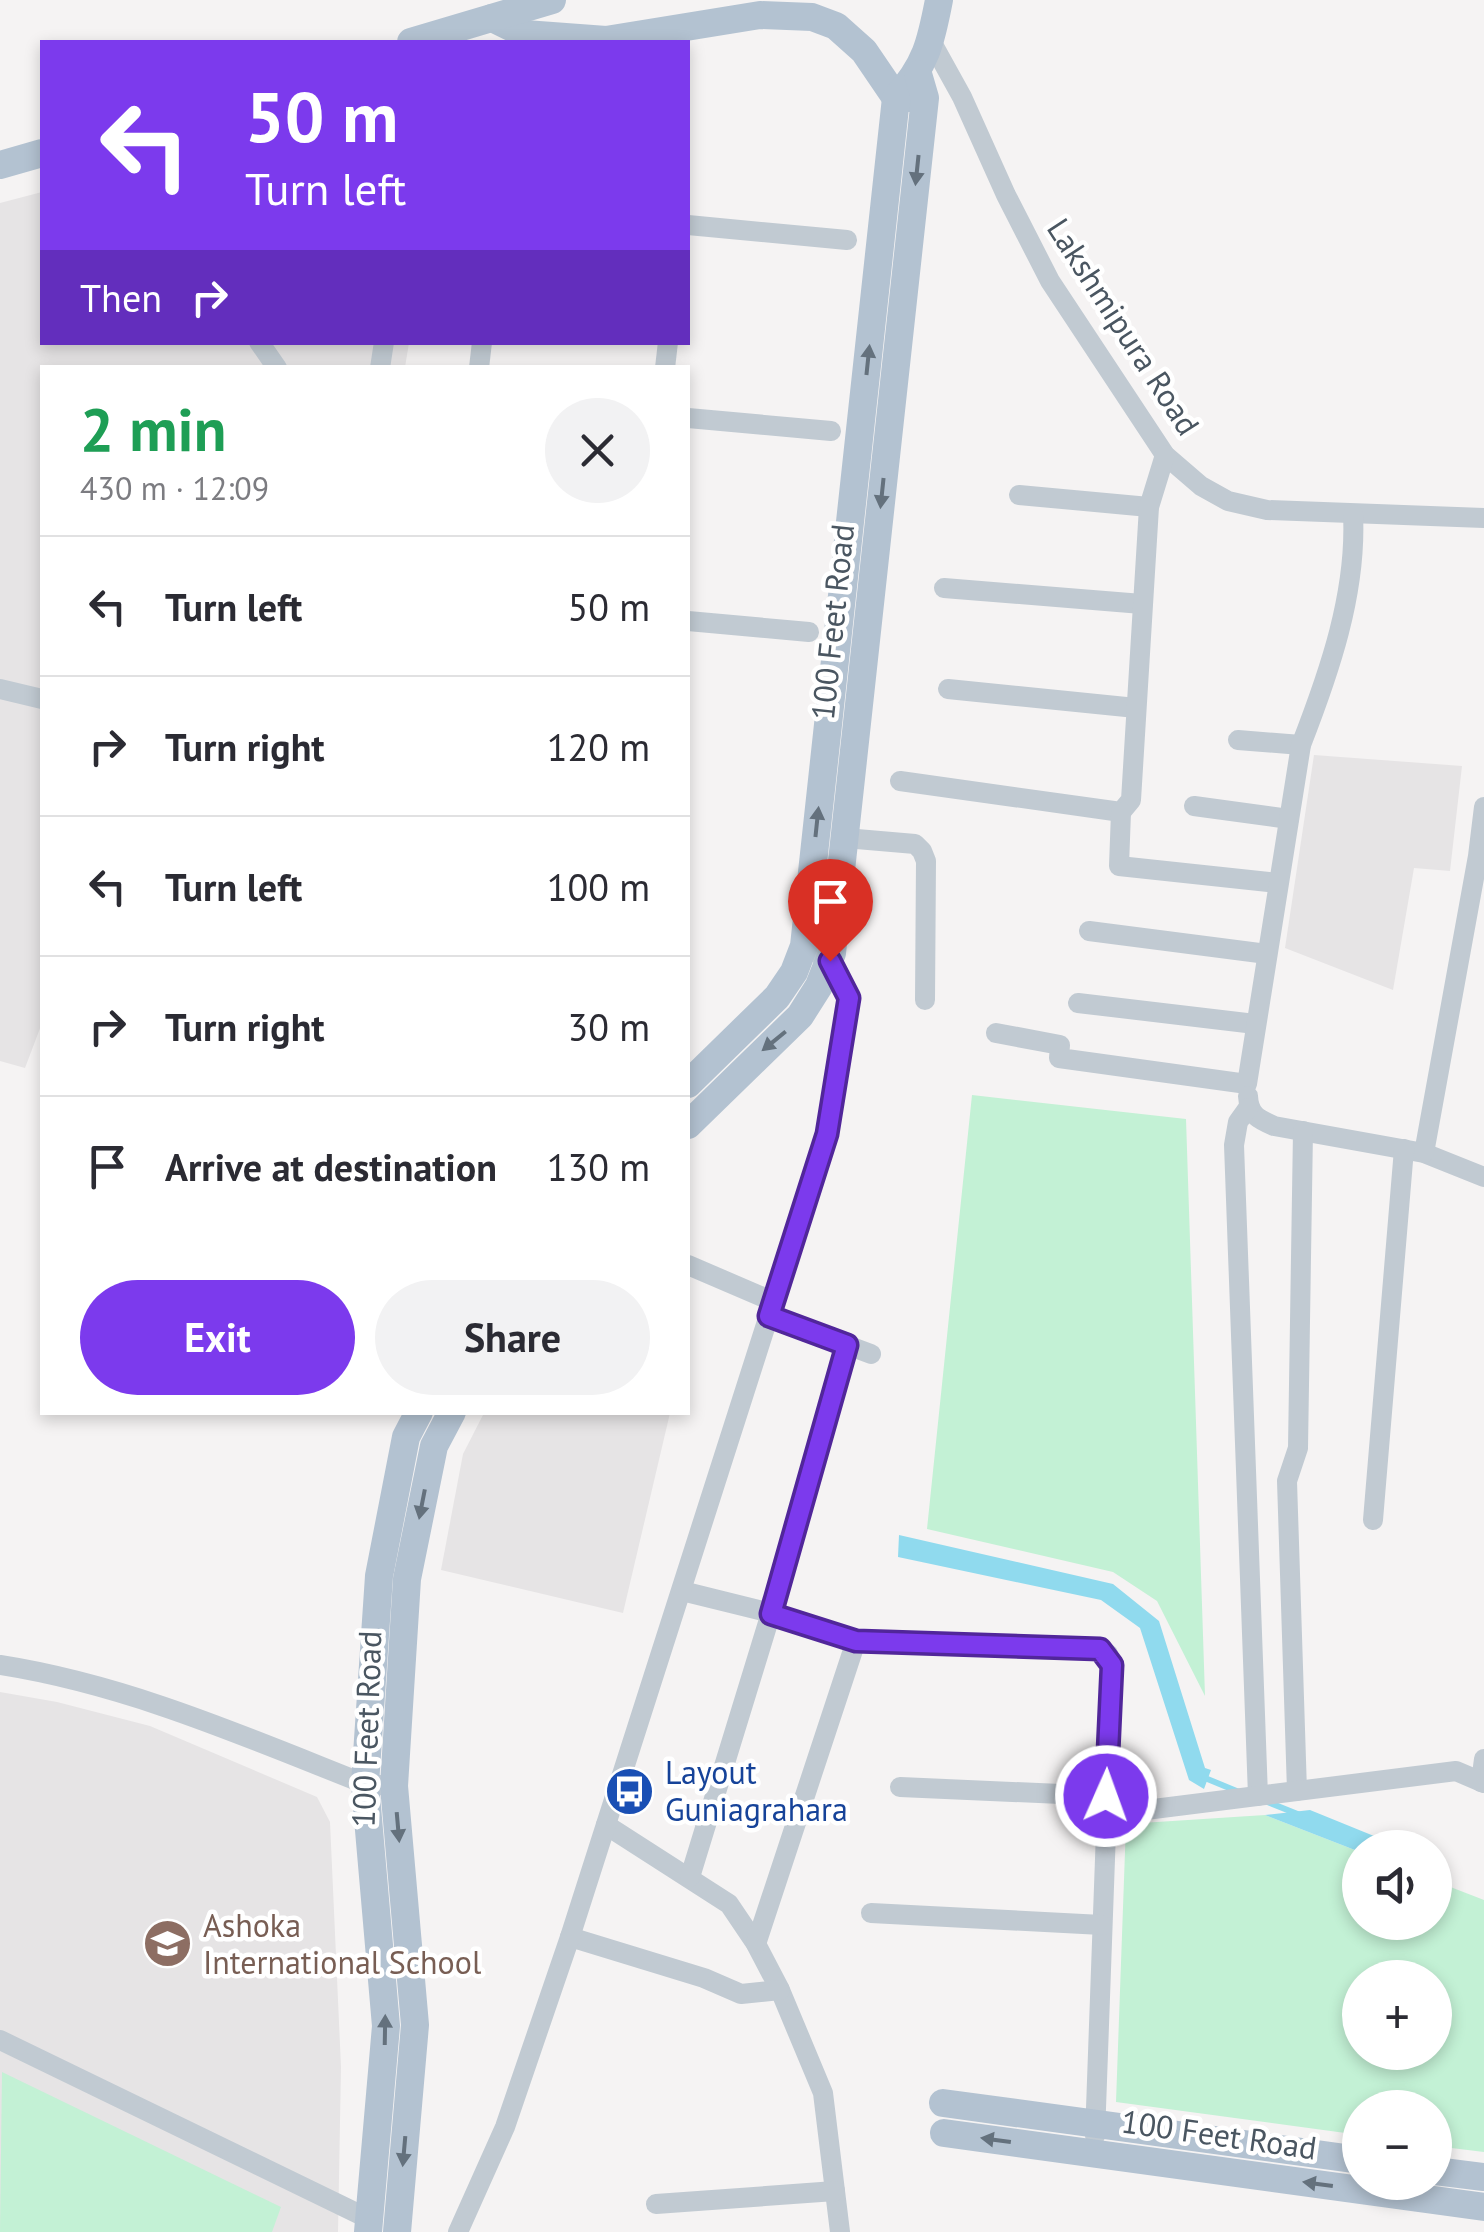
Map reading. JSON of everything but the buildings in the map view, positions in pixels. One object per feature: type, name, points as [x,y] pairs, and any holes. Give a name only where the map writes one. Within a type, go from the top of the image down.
[{"type":"main road","points":[[418,40],[552,0]]},
{"type":"main road","name":"100 Feet Road","points":[[690,1082],[777,998],[794,972],[804,946],[913,90],[932,42],[938,0]]},
{"type":"main road","points":[[492,18],[525,34],[606,40],[677,36],[760,15],[812,17],[836,26],[913,90]]},
{"type":"main road","name":"100 Feet Road","points":[[690,1122],[800,1016],[830,961],[913,90]]},
{"type":"main road","points":[[0,165],[40,154]]},
{"type":"main road","name":"100 Feet Road","points":[[369,2226],[386,2026],[365,1784],[379,1576],[406,1437],[417,1415]]},
{"type":"main road","name":"100 Feet Road","points":[[397,2232],[416,2026],[394,1786],[408,1579],[434,1446],[450,1415]]},
{"type":"main road","name":"100 Feet Road","points":[[943,2103],[1342,2158]]},
{"type":"main road","name":"100 Feet Road","points":[[944,2133],[1484,2206]]},
{"type":"main road","points":[[1452,2173],[1484,2177]]},
{"type":"street","name":"Lakshmipura Road","points":[[932,42],[962,96],[1050,282],[1166,455],[1201,486],[1228,501],[1267,510],[1484,518]]},
{"type":"street","points":[[690,225],[846,240]]},
{"type":"street","points":[[690,418],[831,431]]},
{"type":"street","points":[[1166,455],[1150,506],[1131,800],[1121,812],[1119,866],[1278,883]]},
{"type":"street","points":[[1019,495],[1150,506]]},
{"type":"street","points":[[1352,514],[1354,540],[1347,598],[1300,745],[1247,1084],[1248,1108],[1256,1118],[1274,1126],[1414,1151],[1484,1178]]},
{"type":"street","points":[[944,588],[1142,604]]},
{"type":"street","points":[[690,620],[809,632]]},
{"type":"street","points":[[0,689],[40,698]]},
{"type":"street","points":[[948,689],[1136,708]]},
{"type":"street","points":[[1238,740],[1300,745]]},
{"type":"street","points":[[900,782],[1121,812]]},
{"type":"street","points":[[1194,806],[1289,819]]},
{"type":"street","points":[[1373,1520],[1414,1151],[1481,859],[1484,807]]},
{"type":"street","points":[[844,838],[915,844],[922,851],[926,861],[926,1000]]},
{"type":"street","points":[[1090,930],[1266,954]]},
{"type":"street","points":[[458,2232],[504,2127],[570,1937],[827,1134],[849,998],[830,961],[804,946]]},
{"type":"street","points":[[1078,1003],[1256,1024]]},
{"type":"street","points":[[996,1033],[1060,1045],[1059,1058],[1247,1084]]},
{"type":"street","points":[[1248,1108],[1238,1122],[1234,1145],[1258,1796]]},
{"type":"street","points":[[1290,1792],[1287,1481],[1298,1448],[1303,1131]]},
{"type":"street","points":[[690,1266],[871,1354]]},
{"type":"street","points":[[690,1877],[771,1614],[847,1345]]},
{"type":"street","points":[[682,1591],[856,1641],[1100,1649],[1112,1665],[1094,2153]]},
{"type":"street","points":[[756,1944],[856,1641]]},
{"type":"street","points":[[0,1665],[72,1679],[145,1700],[365,1784],[394,1786]]},
{"type":"street","points":[[900,1787],[1106,1805],[1235,1799],[1456,1772],[1483,1782],[1484,1759]]},
{"type":"street","points":[[606,1825],[729,1904],[756,1944],[780,1990],[823,2093],[840,2232]]},
{"type":"street","points":[[870,1912],[1102,1926]]},
{"type":"street","points":[[570,1937],[704,1978],[740,1994],[780,1990]]},
{"type":"street","points":[[0,2040],[369,2226]]},
{"type":"street","points":[[656,2204],[836,2192]]},
{"type":"shaded area","points":[[40,193],[40,345],[409,345],[405,365],[40,365],[40,1028],[25,1068],[0,1061],[0,203]]},
{"type":"shaded area","points":[[1314,755],[1462,766],[1450,871],[1414,868],[1393,990],[1285,948]]},
{"type":"shaded area","points":[[483,1415],[670,1415],[623,1613],[441,1570],[463,1454]]},
{"type":"shaded area","name":"Ashoka International School","points":[[0,1692],[150,1726],[317,1797],[330,1822],[341,2067],[338,2232],[0,2232]]},
{"type":"green space","points":[[972,1095],[1186,1119],[1205,1696],[1157,1601],[1113,1572],[927,1529]]},
{"type":"green space","points":[[1265,1815],[1342,1845],[1342,1940],[1452,1940],[1452,1888],[1484,1900],[1484,2152],[1452,2148],[1452,2090],[1342,2090],[1342,2133],[1116,2102],[1126,1824]]},
{"type":"green space","points":[[2,2072],[281,2207],[272,2232],[0,2232]]},
{"type":"water","points":[[899,1535],[1113,1584],[1159,1621],[1205,1768],[1211,1770],[1204,1789],[1189,1780],[1140,1628],[1101,1600],[898,1557]]},
{"type":"water","points":[[1310,1810],[1359,1830],[1342,1830],[1342,1845],[1265,1815]]},
{"type":"waterway","points":[[1205,1778],[1239,1792]]},
{"type":"waterway","points":[[1265,1801],[1300,1815]]},
{"type":"place","name":"Layout Guniagrahara","points":[[630,1791]]},
{"type":"place","name":"Ashoka International School","points":[[168,1944]]},
{"type":"route","points":[[830,961],[849,998],[827,1134],[769,1316],[847,1345],[771,1614],[856,1641],[1100,1649],[1108,1654],[1112,1665],[1106,1796]]}]
